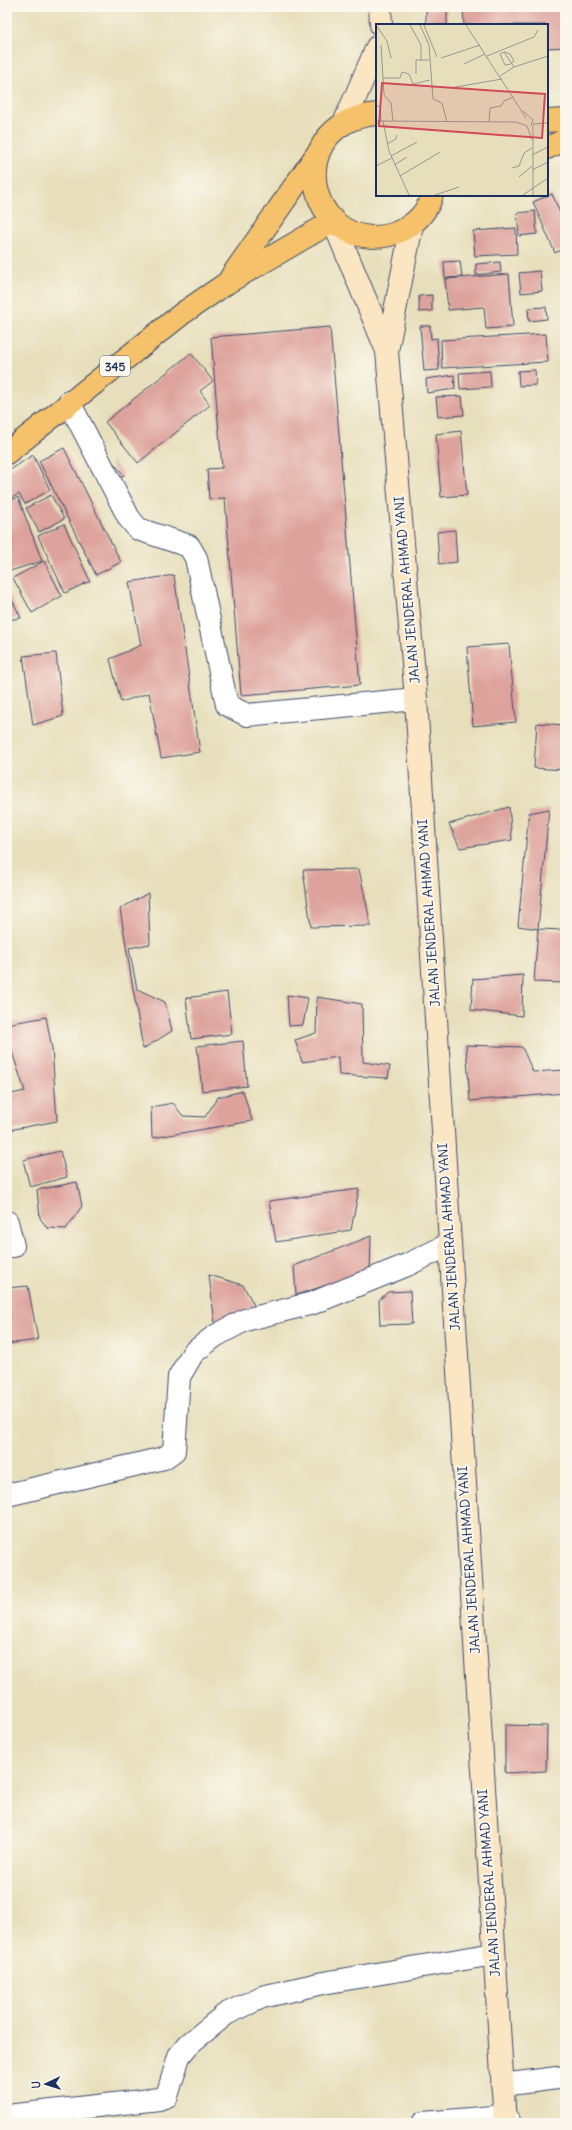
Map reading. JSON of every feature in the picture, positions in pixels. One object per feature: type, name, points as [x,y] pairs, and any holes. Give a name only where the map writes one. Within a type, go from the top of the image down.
[{"type":"main road","points":[[380,7],[381,24]]},
{"type":"main road","points":[[344,123],[376,49]]},
{"type":"main road","points":[[376,114],[362,116],[344,123],[330,135],[319,151],[315,170],[315,188],[322,206],[333,221],[347,231],[381,237],[398,233],[412,225],[436,197]]},
{"type":"main road","points":[[548,121],[565,120]]},
{"type":"main road","points":[[548,148],[565,140]]},
{"type":"main road","name":"345","points":[[227,283],[319,151]]},
{"type":"main road","name":"345","points":[[7,453],[69,402],[183,313],[227,283],[333,221]]},
{"type":"main road","name":"JALAN JENDERAL AHMAD YANI","points":[[333,221],[387,351]]},
{"type":"main road","name":"JALAN JENDERAL AHMAD YANI","points":[[412,225],[387,351],[416,699],[502,2085],[506,2121]]},
{"type":"street","points":[[69,402],[128,518],[138,529],[189,546],[196,558],[227,705],[247,715],[416,699]]},
{"type":"street","points":[[7,1222],[14,1246]]},
{"type":"street","points":[[7,1495],[164,1458],[174,1451],[179,1377],[193,1353],[215,1336],[245,1320],[313,1303],[407,1265],[450,1244]]},
{"type":"street","points":[[7,2116],[159,2099],[167,2096],[179,2056],[189,2044],[226,2014],[262,1997],[323,1983],[494,1954]]},
{"type":"street","points":[[502,2085],[565,2076]]},
{"type":"street","points":[[423,2123],[506,2121]]},
{"type":"building","points":[[463,7],[565,7],[565,47],[548,48],[548,24],[464,24]]},
{"type":"building","points":[[426,9],[447,9],[447,24],[426,24]]},
{"type":"building","points":[[552,194],[565,224],[565,248],[555,253],[533,202]]},
{"type":"building","points":[[535,211],[537,234],[519,236],[517,213]]},
{"type":"building","points":[[516,228],[517,254],[475,256],[473,231]]},
{"type":"building","points":[[460,261],[462,277],[445,278],[444,262]]},
{"type":"building","points":[[500,262],[501,272],[476,275],[476,264]]},
{"type":"building","points":[[540,271],[542,291],[521,293],[519,273]]},
{"type":"building","points":[[509,274],[513,327],[486,329],[484,307],[448,310],[445,279]]},
{"type":"building","points":[[432,295],[432,311],[419,312],[419,296]]},
{"type":"building","points":[[546,307],[547,319],[529,321],[528,308]]},
{"type":"building","points":[[420,326],[430,326],[431,339],[437,338],[439,370],[424,371]]},
{"type":"building","points":[[330,327],[360,685],[241,695],[225,498],[209,499],[207,469],[222,468],[211,337]]},
{"type":"building","points":[[546,334],[548,362],[442,368],[441,340]]},
{"type":"building","points":[[191,353],[213,381],[200,391],[210,405],[138,463],[105,422]]},
{"type":"building","points":[[535,370],[536,385],[519,386],[518,371]]},
{"type":"building","points":[[490,371],[491,387],[460,389],[459,373]]},
{"type":"building","points":[[454,375],[455,389],[427,393],[426,379]]},
{"type":"building","points":[[462,396],[464,415],[438,417],[436,397]]},
{"type":"building","points":[[461,431],[467,495],[441,497],[436,434]]},
{"type":"building","points":[[64,448],[121,562],[96,575],[39,461]]},
{"type":"building","points":[[33,455],[50,490],[25,504],[19,494],[7,500],[7,472]]},
{"type":"building","points":[[111,460],[124,475],[117,482]]},
{"type":"building","points":[[51,495],[64,519],[39,532],[26,508]]},
{"type":"building","points":[[18,497],[42,561],[7,572],[7,502]]},
{"type":"building","points":[[64,524],[90,581],[65,593],[38,536]]},
{"type":"building","points":[[455,530],[457,562],[439,564],[437,532]]},
{"type":"building","points":[[44,561],[62,596],[32,613],[13,578]]},
{"type":"building","points":[[174,575],[200,752],[161,758],[149,693],[121,702],[110,659],[141,645],[129,582]]},
{"type":"building","points":[[7,590],[21,618],[7,620]]},
{"type":"building","points":[[509,644],[516,722],[473,726],[467,647]]},
{"type":"building","points":[[56,653],[63,716],[33,725],[23,656]]},
{"type":"building","points":[[537,723],[565,725],[565,770],[534,768]]},
{"type":"building","points":[[509,807],[512,840],[460,848],[449,824]]},
{"type":"building","points":[[549,809],[538,929],[518,926],[529,813]]},
{"type":"building","points":[[359,869],[371,926],[311,927],[303,870]]},
{"type":"building","points":[[148,893],[150,944],[129,948],[137,989],[165,1002],[172,1031],[143,1049],[120,909]]},
{"type":"building","points":[[538,929],[565,930],[565,983],[534,982]]},
{"type":"building","points":[[523,975],[522,1016],[471,1010],[473,979]]},
{"type":"building","points":[[227,992],[232,1034],[191,1039],[186,998]]},
{"type":"building","points":[[287,995],[308,998],[303,1025],[289,1026]]},
{"type":"building","points":[[317,997],[362,1004],[363,1062],[390,1066],[388,1078],[339,1075],[338,1057],[302,1062],[295,1040],[316,1033]]},
{"type":"building","points":[[46,1017],[52,1048],[57,1121],[9,1130],[7,1126],[7,1095],[25,1091],[13,1055],[7,1024]]},
{"type":"building","points":[[243,1041],[247,1086],[202,1091],[197,1046]]},
{"type":"building","points":[[466,1045],[522,1047],[533,1072],[565,1070],[565,1093],[470,1101]]},
{"type":"building","points":[[243,1091],[252,1121],[152,1138],[151,1107],[173,1103],[183,1116],[205,1117],[218,1097]]},
{"type":"building","points":[[60,1151],[67,1177],[30,1187],[23,1160]]},
{"type":"building","points":[[77,1182],[82,1206],[66,1229],[47,1228],[40,1218],[37,1190]]},
{"type":"building","points":[[359,1189],[351,1230],[276,1242],[269,1201]]},
{"type":"building","points":[[371,1236],[370,1271],[296,1295],[294,1266]]},
{"type":"building","points":[[209,1275],[243,1285],[255,1307],[215,1324]]},
{"type":"building","points":[[28,1286],[38,1340],[7,1344],[7,1288]]},
{"type":"building","points":[[410,1291],[412,1324],[380,1325],[379,1300],[388,1292]]},
{"type":"building","points":[[505,1725],[547,1726],[546,1771],[505,1773]]}]
